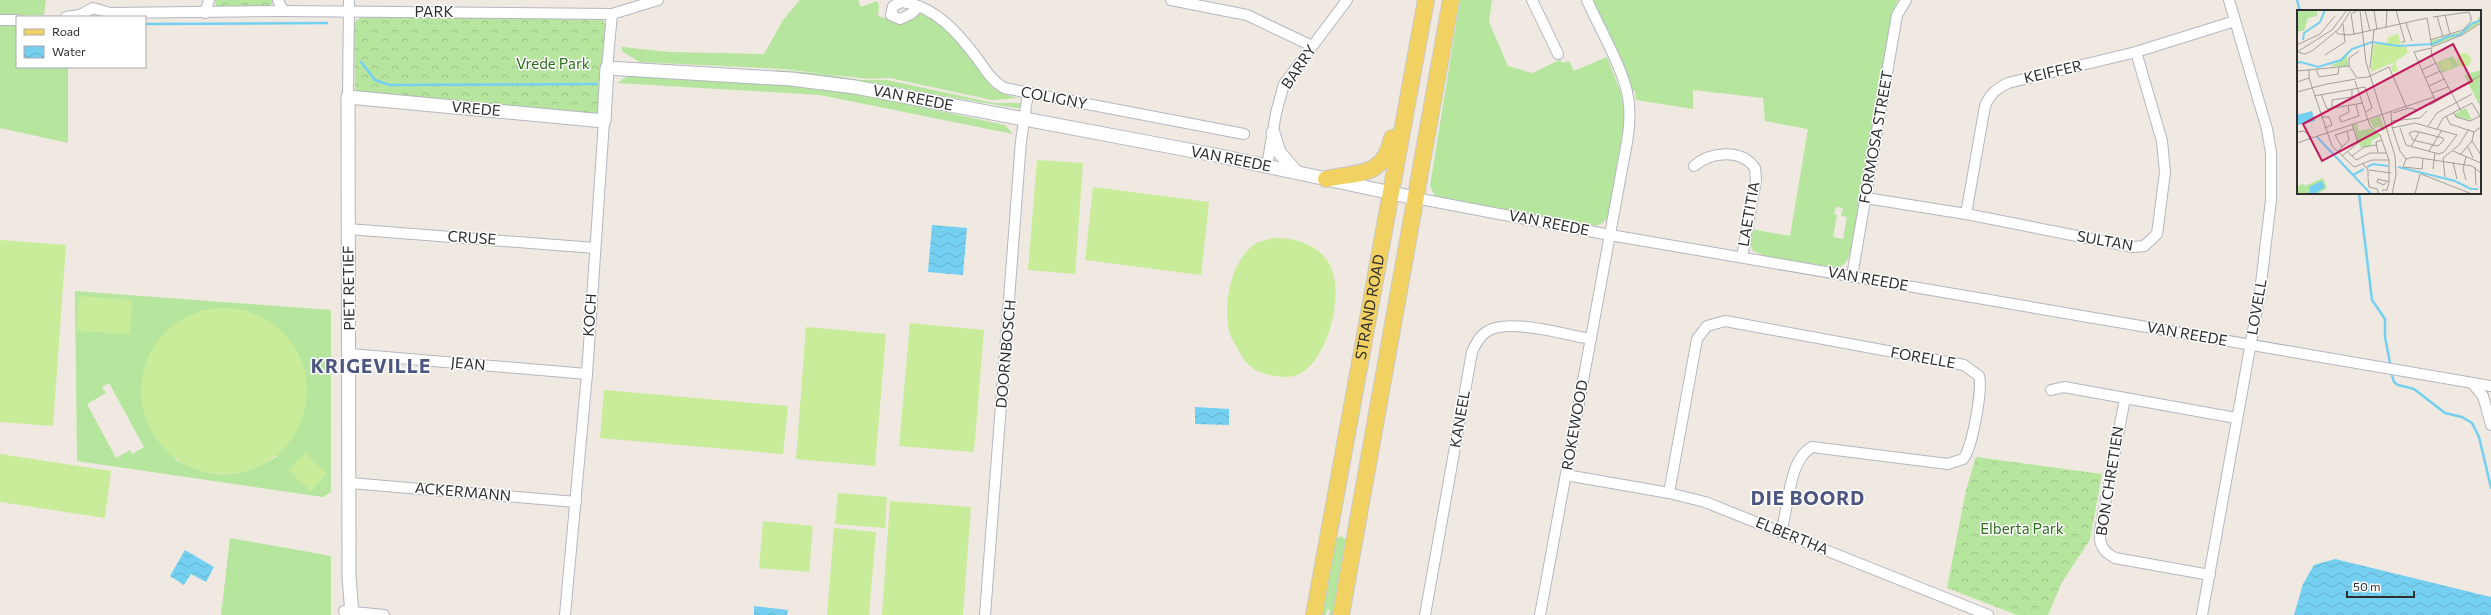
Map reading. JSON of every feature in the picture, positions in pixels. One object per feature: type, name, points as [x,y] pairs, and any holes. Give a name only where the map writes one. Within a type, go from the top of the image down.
[{"type":"main road","name":"STRAND ROAD","points":[[1314,615],[1426,0]]},
{"type":"main road","name":"STRAND ROAD","points":[[1341,615],[1450,0]]},
{"type":"main road","points":[[1326,178],[1373,170],[1380,165],[1391,146],[1397,119],[1408,101]]},
{"type":"street","points":[[205,13],[209,0]]},
{"type":"street","points":[[278,0],[283,11]]},
{"type":"street","name":"PIET RETIEF","points":[[348,613],[350,483],[348,229],[349,0]]},
{"type":"street","name":"PARK","points":[[73,16],[80,15],[93,8],[110,14],[283,11],[612,14],[628,4],[658,0]]},
{"type":"street","points":[[1171,0],[1247,15],[1312,46]]},
{"type":"street","name":"BARRY","points":[[1267,166],[1284,84],[1347,0]]},
{"type":"street","points":[[1532,0],[1558,54]]},
{"type":"street","name":"ROKEWOOD","points":[[1540,615],[1628,136],[1629,104],[1621,75],[1587,0]]},
{"type":"street","name":"FORMOSA STREET","points":[[1852,276],[1897,15],[1906,0]]},
{"type":"street","name":"LOVELL","points":[[2202,615],[2268,240],[2271,200],[2271,153],[2263,116],[2229,0]]},
{"type":"street","name":"COLIGNY","points":[[919,6],[905,17],[896,19],[890,13],[897,3],[909,3],[919,6],[953,28],[997,84],[1010,90],[1244,134]]},
{"type":"street","name":"KOCH","points":[[565,615],[587,374],[607,68],[612,14]]},
{"type":"street","points":[[0,20],[16,20]]},
{"type":"street","name":"KEIFFER","points":[[1966,214],[1984,106],[1991,93],[2008,83],[2136,52],[2235,21]]},
{"type":"street","name":"SULTAN","points":[[1866,198],[1966,214],[2132,246],[2144,246],[2157,234],[2165,156],[2136,52]]},
{"type":"street","name":"VAN REEDE","points":[[607,68],[791,80],[848,86],[1267,166],[1390,193],[1610,235],[2491,386]]},
{"type":"street","name":"DOORNBOSCH","points":[[985,615],[1023,119],[1028,93]]},
{"type":"street","name":"VREDE","points":[[348,97],[604,121]]},
{"type":"street","points":[[1273,133],[1279,152],[1296,172]]},
{"type":"street","name":"LAETITIA","points":[[1694,166],[1707,157],[1726,154],[1749,161],[1755,168],[1756,180],[1742,257]]},
{"type":"street","name":"CRUSE","points":[[348,229],[595,248]]},
{"type":"street","name":"FORELLE","points":[[1668,493],[1697,339],[1707,326],[1725,321],[1964,365],[1979,376],[1981,387],[1969,450],[1963,459],[1948,464],[1812,447],[1804,452],[1796,466],[1781,532]]},
{"type":"street","name":"KANEEL","points":[[1424,615],[1472,352],[1479,339],[1494,328],[1511,326],[1591,339]]},
{"type":"street","name":"JEAN","points":[[350,354],[587,374]]},
{"type":"street","points":[[2472,383],[2483,396],[2491,425]]},
{"type":"street","points":[[2051,390],[2064,387],[2236,418]]},
{"type":"street","name":"BON CHRETIEN","points":[[2124,398],[2100,531],[2100,543],[2103,549],[2115,558],[2210,575]]},
{"type":"street","name":"ELBERTHA","points":[[1566,475],[1668,493],[1706,502],[1988,615]]},
{"type":"street","name":"ACKERMANN","points":[[350,483],[576,502]]},
{"type":"street","points":[[348,613],[384,615]]},
{"type":"green space","points":[[0,0],[46,0],[44,15],[0,15]]},
{"type":"green space","points":[[215,0],[272,0],[273,3],[266,8],[221,8],[216,7]]},
{"type":"green space","points":[[800,0],[858,0],[861,7],[877,1],[879,6],[878,16],[896,22],[916,13],[928,16],[948,32],[959,44],[992,87],[1001,93],[1018,98],[992,100],[890,78],[870,79],[783,69],[639,62],[622,51],[622,47],[670,52],[764,54],[783,20]]},
{"type":"green space","points":[[1460,0],[1492,0],[1489,22],[1508,66],[1532,73],[1560,60],[1563,63],[1569,61],[1574,71],[1607,57],[1621,93],[1625,118],[1608,217],[1603,223],[1596,226],[1457,202],[1435,196],[1430,186]]},
{"type":"green space","points":[[1593,0],[1898,0],[1892,12],[1849,257],[1845,264],[1837,268],[1765,256],[1753,251],[1749,242],[1751,229],[1790,236],[1808,129],[1765,121],[1763,98],[1693,90],[1693,109],[1636,100],[1635,91],[1632,91]],"holes":[[[1836,207],[1843,208],[1841,216],[1847,217],[1843,239],[1833,237],[1837,215],[1834,214]]]},
{"type":"green space","name":"Vrede Park","points":[[363,16],[601,17],[606,25],[598,111],[595,114],[359,92],[355,90],[354,22]]},
{"type":"green space","points":[[0,24],[16,24],[16,68],[68,68],[68,143],[0,128]]},
{"type":"green space","points":[[778,70],[826,74],[860,80],[887,80],[994,103],[1021,103],[1019,108],[1015,108],[860,82],[772,71]]},
{"type":"green space","points":[[629,75],[833,88],[1005,125],[1013,134],[820,95],[617,83]]},
{"type":"green space","points":[[1037,160],[1083,163],[1075,274],[1028,270]]},
{"type":"green space","points":[[1093,187],[1209,202],[1201,275],[1085,260]]},
{"type":"green space","points":[[1274,238],[1298,241],[1313,247],[1320,252],[1330,265],[1336,293],[1331,326],[1325,342],[1308,368],[1291,377],[1273,376],[1252,368],[1243,358],[1231,337],[1228,326],[1227,314],[1230,287],[1239,262],[1246,252],[1254,245]]},
{"type":"green space","points":[[0,240],[66,245],[53,426],[0,422]]},
{"type":"green space","points":[[75,291],[331,310],[331,492],[323,497],[77,461]],"holes":[[[109,383],[144,447],[132,454],[130,450],[116,458],[87,404],[106,393],[102,387]],[[278,456],[250,470],[226,474],[215,474],[202,471],[174,459]]]},
{"type":"green space","points":[[79,296],[132,300],[130,334],[77,331]]},
{"type":"green space","points":[[216,308],[232,308],[248,311],[263,317],[283,332],[298,352],[301,359],[306,375],[306,407],[301,423],[298,430],[283,450],[263,465],[248,471],[232,474],[216,474],[200,471],[185,465],[165,450],[160,444],[150,430],[144,415],[141,399],[141,383],[144,367],[150,352],[165,332],[171,327],[185,317],[200,311]]},
{"type":"green space","points":[[910,323],[984,330],[974,452],[899,446]]},
{"type":"green space","points":[[806,327],[886,334],[875,466],[796,459]]},
{"type":"green space","points":[[604,390],[788,406],[783,454],[600,438]]},
{"type":"green space","points":[[305,453],[327,474],[311,491],[288,470]]},
{"type":"green space","points":[[0,454],[111,471],[105,518],[0,502]]},
{"type":"green space","name":"Elberta Park","points":[[1976,457],[2102,474],[2090,540],[2062,582],[2048,615],[2017,615],[1947,588],[1966,490]]},
{"type":"green space","points":[[838,493],[887,497],[885,528],[835,524]]},
{"type":"green space","points":[[890,501],[971,507],[963,615],[882,615]]},
{"type":"green space","points":[[763,521],[813,526],[809,572],[759,568]]},
{"type":"green space","points":[[834,528],[876,532],[869,615],[827,615]]},
{"type":"green space","points":[[1341,536],[1346,540],[1347,549],[1335,615],[1329,615],[1330,610],[1327,609],[1326,615],[1320,615],[1333,547],[1337,538]]},
{"type":"green space","points":[[230,538],[331,556],[331,615],[221,615]]},
{"type":"water","points":[[932,225],[967,228],[963,275],[928,272]]},
{"type":"water","points":[[1195,407],[1229,409],[1229,425],[1195,424]]},
{"type":"water","points":[[185,550],[214,567],[206,582],[191,574],[184,585],[170,576]]},
{"type":"water","points":[[2335,559],[2491,597],[2491,615],[2294,615],[2303,584],[2314,565]]},
{"type":"water","points":[[754,606],[788,610],[787,615],[754,615]]},
{"type":"waterway","points":[[2297,0],[2300,10]]},
{"type":"waterway","points":[[146,24],[327,23]]},
{"type":"waterway","points":[[361,62],[375,80],[389,85],[596,84]]},
{"type":"waterway","points":[[2359,194],[2372,300],[2385,319],[2385,337],[2390,363]]},
{"type":"waterway","points":[[2392,375],[2394,382],[2398,385],[2414,389],[2445,413],[2462,417],[2472,423],[2479,437],[2491,488]]},
{"type":"district","name":"KRIGEVILLE","points":[[371,366]]},
{"type":"district","name":"DIE BOORD","points":[[1808,498]]}]
